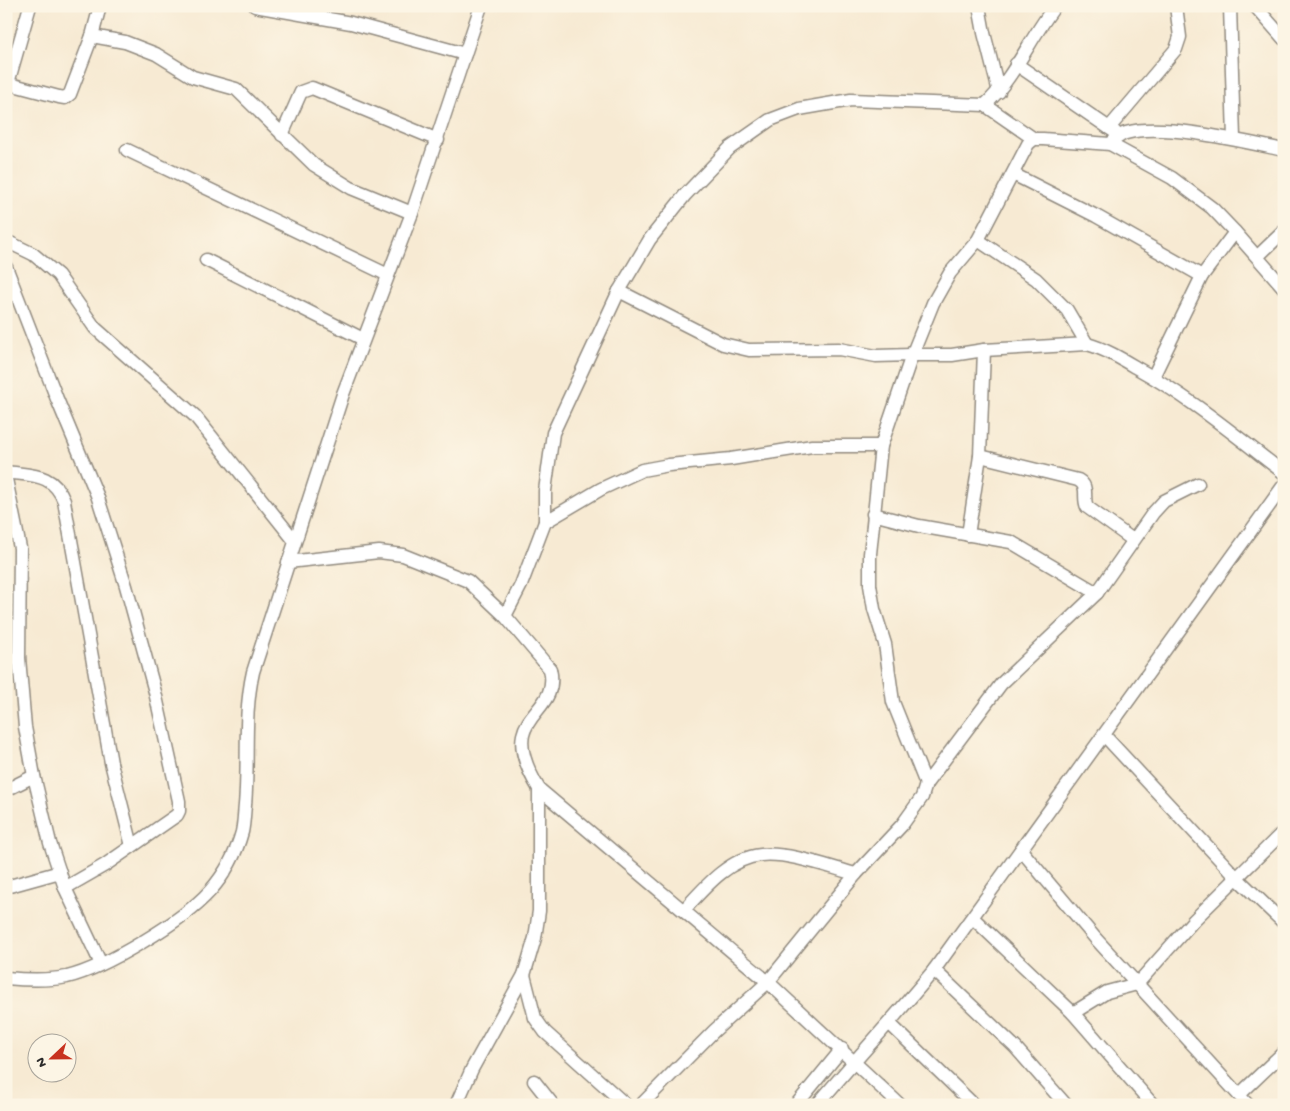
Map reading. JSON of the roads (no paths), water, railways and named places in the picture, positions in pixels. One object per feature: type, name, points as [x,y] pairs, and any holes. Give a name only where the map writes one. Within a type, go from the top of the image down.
[{"type":"street","points":[[30,6],[7,86],[65,98],[70,94],[92,36],[100,6]]},
{"type":"street","points":[[255,6],[351,23],[465,54]]},
{"type":"street","points":[[6,978],[36,981],[60,978],[101,964],[185,913],[209,892],[228,869],[242,831],[246,786],[247,697],[253,672],[294,540],[314,488],[363,339],[438,140],[481,6]]},
{"type":"street","points":[[979,6],[999,92]]},
{"type":"street","points":[[985,105],[999,92],[1055,6]]},
{"type":"street","points":[[1110,144],[1115,132],[1176,49],[1180,37],[1176,6]]},
{"type":"street","points":[[1230,6],[1234,139]]},
{"type":"street","points":[[1255,6],[1284,39]]},
{"type":"street","points":[[92,36],[125,42],[156,54],[193,77],[236,89],[260,110],[282,135],[314,165],[350,188],[412,213]]},
{"type":"street","points":[[1016,64],[1115,132],[1144,130],[1234,139],[1284,150]]},
{"type":"street","points":[[282,135],[301,92],[312,88],[438,140]]},
{"type":"street","points":[[505,616],[521,585],[545,522],[545,491],[553,433],[619,291],[650,239],[685,195],[730,148],[770,120],[800,109],[851,100],[985,105],[1034,139],[1110,144],[1172,178],[1212,208],[1258,256],[1284,288]]},
{"type":"street","points":[[926,784],[892,702],[885,644],[874,609],[870,585],[873,514],[881,446],[912,355],[933,303],[950,273],[978,240],[1028,144],[1034,139]]},
{"type":"street","points":[[127,150],[388,275]]},
{"type":"street","points":[[1013,174],[1096,216],[1202,276]]},
{"type":"street","points":[[1153,377],[1202,276],[1235,232]]},
{"type":"street","points":[[1258,256],[1284,232]]},
{"type":"street","points":[[978,240],[1036,279],[1067,310],[1088,344]]},
{"type":"street","points":[[6,241],[33,254],[58,275],[94,328],[195,416],[294,540]]},
{"type":"street","points":[[206,260],[363,339]]},
{"type":"street","points":[[6,267],[56,399],[97,495],[118,559],[155,692],[177,787],[179,811],[177,815],[105,866],[65,888]]},
{"type":"street","points":[[619,291],[724,344],[749,350],[839,349],[876,356],[952,354],[984,350],[1088,344],[1101,348],[1153,377],[1222,425],[1284,474]]},
{"type":"street","points":[[968,535],[980,456],[984,350]]},
{"type":"street","points":[[545,522],[601,489],[642,470],[669,465],[731,459],[812,446],[881,446]]},
{"type":"street","points":[[980,456],[1078,480],[1083,483],[1086,489],[1085,502],[1087,507],[1133,540]]},
{"type":"street","points":[[6,472],[43,478],[53,482],[59,489],[64,501],[111,762],[132,846]]},
{"type":"street","points":[[6,479],[20,548],[19,658],[25,727],[34,776],[50,844],[65,888],[101,964]]},
{"type":"street","points":[[641,1105],[714,1031],[768,982],[856,874],[902,825],[922,797],[926,784],[1001,684],[1097,593],[1133,540],[1164,501],[1198,484]]},
{"type":"street","points":[[818,1105],[855,1060],[890,1024],[934,970],[1284,485]]},
{"type":"street","points":[[873,514],[968,535],[1010,542],[1097,593]]},
{"type":"street","points":[[288,562],[379,552],[404,554],[468,581],[505,616],[550,669],[552,681],[546,698],[523,733],[522,747],[531,775],[540,789],[574,820],[768,982],[855,1060],[900,1105]]},
{"type":"street","points":[[6,660],[19,658]]},
{"type":"street","points":[[1104,735],[1237,878],[1284,923]]},
{"type":"street","points":[[6,790],[34,776]]},
{"type":"street","points":[[456,1105],[472,1069],[524,975],[535,938],[540,911],[540,789]]},
{"type":"street","points":[[1072,1013],[1107,992],[1137,984],[1194,920],[1284,831]]},
{"type":"street","points":[[1021,850],[1137,984],[1248,1105]]},
{"type":"street","points":[[684,910],[711,881],[738,862],[760,855],[782,856],[856,874]]},
{"type":"street","points":[[6,887],[60,872]]},
{"type":"street","points":[[973,918],[1072,1013],[1153,1105]]},
{"type":"street","points":[[934,970],[1015,1048],[1066,1105]]},
{"type":"street","points":[[524,975],[535,1018],[544,1032],[626,1105]]},
{"type":"street","points":[[890,1024],[974,1105]]},
{"type":"street","points":[[796,1105],[842,1049]]},
{"type":"street","points":[[1239,1095],[1284,1052]]},
{"type":"street","points":[[534,1081],[553,1105]]}]
